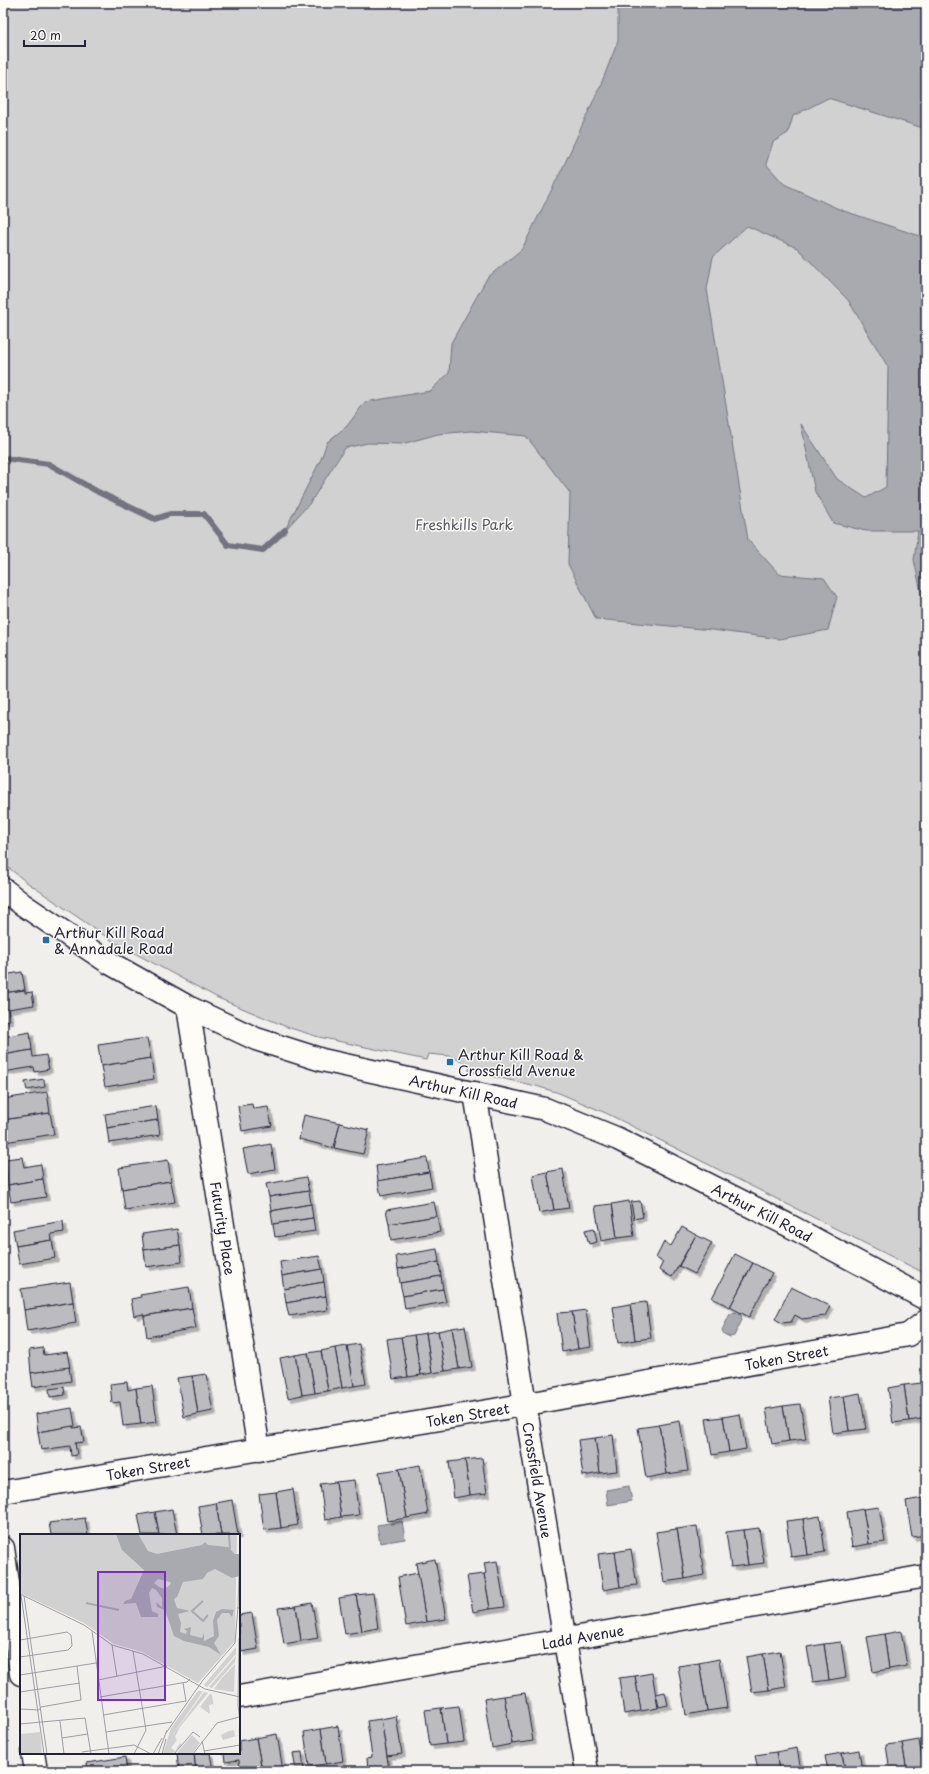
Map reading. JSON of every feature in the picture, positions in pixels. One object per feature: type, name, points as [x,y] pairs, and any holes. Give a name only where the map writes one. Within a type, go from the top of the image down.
[{"type":"street","name":"Arthur Kill Road","points":[[3,888],[22,904],[108,962],[188,1008],[256,1039],[322,1060],[545,1109],[618,1139],[790,1226],[926,1299]]},
{"type":"street","name":"Futurity Place","points":[[188,1008],[260,1450]]},
{"type":"street","name":"Crossfield Avenue","points":[[475,1093],[525,1404],[587,1771]]},
{"type":"street","name":"Token Street","points":[[3,1492],[260,1450],[908,1335],[926,1321]]},
{"type":"street","points":[[3,1548],[20,1667]]},
{"type":"street","name":"Ladd Avenue","points":[[240,1697],[926,1576]]},
{"type":"street","points":[[33,1754],[36,1771]]},
{"type":"green space","name":"Freshkills Park","points":[[3,3],[926,3],[926,1274],[608,1114],[559,1093],[536,1086],[469,1071],[470,1065],[450,1056],[428,1054],[426,1060],[319,1037],[287,1027],[218,998],[114,942],[25,881],[3,863]]},
{"type":"shaded area","points":[[621,3],[926,3],[926,129],[828,98],[793,116],[788,133],[773,142],[766,164],[784,184],[841,210],[923,237],[926,235],[926,615],[914,560],[918,531],[866,531],[833,523],[815,492],[801,424],[837,479],[866,498],[886,487],[888,367],[848,300],[797,248],[747,226],[713,257],[707,289],[748,540],[779,574],[824,578],[837,597],[828,630],[780,639],[712,630],[596,619],[568,564],[570,493],[526,436],[471,431],[438,434],[402,444],[368,443],[345,448],[310,503],[285,530],[321,459],[327,442],[347,426],[365,402],[430,391],[449,373],[451,343],[487,278],[522,249],[564,165],[601,84],[618,41],[618,8]]},
{"type":"shaded area","points":[[735,1312],[741,1315],[742,1320],[734,1336],[730,1337],[724,1334],[722,1330],[730,1314]]},
{"type":"shaded area","points":[[629,1486],[632,1501],[608,1505],[606,1490]]},
{"type":"shaded area","points":[[402,1521],[405,1539],[380,1543],[377,1525]]},
{"type":"building","points":[[22,972],[25,990],[3,993],[3,975]]},
{"type":"building","points":[[25,990],[25,993],[32,992],[34,1005],[8,1009],[10,1020],[3,1021],[3,993]]},
{"type":"building","points":[[30,1032],[32,1050],[3,1055],[3,1037]]},
{"type":"building","points":[[147,1038],[151,1058],[101,1066],[98,1045]]},
{"type":"building","points":[[32,1050],[33,1057],[46,1055],[49,1069],[35,1072],[34,1067],[3,1072],[3,1055]]},
{"type":"building","points":[[151,1058],[154,1079],[105,1087],[101,1066]]},
{"type":"building","points":[[44,1079],[45,1087],[27,1090],[25,1082]]},
{"type":"building","points":[[47,1092],[50,1113],[3,1120],[3,1099]]},
{"type":"building","points":[[252,1104],[253,1109],[268,1107],[272,1126],[242,1131],[238,1106]]},
{"type":"building","points":[[156,1106],[158,1120],[107,1128],[105,1114]]},
{"type":"building","points":[[50,1113],[54,1134],[5,1142],[3,1120]]},
{"type":"building","points":[[304,1115],[340,1123],[334,1148],[299,1139]]},
{"type":"building","points":[[158,1120],[160,1135],[109,1143],[107,1128]]},
{"type":"building","points":[[340,1123],[369,1130],[363,1154],[334,1148]]},
{"type":"building","points":[[271,1144],[275,1169],[248,1174],[243,1149]]},
{"type":"building","points":[[22,1157],[24,1167],[41,1164],[43,1179],[8,1185],[6,1159]]},
{"type":"building","points":[[427,1158],[429,1172],[378,1181],[376,1166]]},
{"type":"building","points":[[168,1160],[171,1181],[122,1189],[119,1168]]},
{"type":"building","points":[[563,1169],[569,1208],[554,1210],[547,1172]]},
{"type":"building","points":[[429,1172],[432,1187],[381,1196],[378,1181]]},
{"type":"building","points":[[547,1172],[554,1210],[539,1213],[533,1175]]},
{"type":"building","points":[[306,1177],[309,1191],[269,1197],[266,1184]]},
{"type":"building","points":[[43,1179],[46,1197],[11,1202],[8,1185]]},
{"type":"building","points":[[171,1181],[175,1202],[125,1210],[122,1189]]},
{"type":"building","points":[[309,1191],[311,1204],[271,1211],[269,1197]]},
{"type":"building","points":[[629,1201],[634,1236],[617,1238],[612,1204]]},
{"type":"building","points":[[640,1201],[643,1217],[634,1219],[631,1202]]},
{"type":"building","points":[[434,1202],[437,1216],[389,1224],[386,1210]]},
{"type":"building","points":[[311,1204],[313,1218],[273,1224],[271,1211]]},
{"type":"building","points":[[612,1204],[617,1238],[601,1241],[595,1206]]},
{"type":"building","points":[[437,1216],[440,1232],[391,1240],[389,1224]]},
{"type":"building","points":[[313,1218],[315,1231],[275,1237],[273,1224]]},
{"type":"building","points":[[63,1221],[64,1232],[51,1234],[52,1240],[16,1246],[13,1230]]},
{"type":"building","points":[[682,1227],[696,1235],[672,1277],[659,1270],[663,1262],[656,1258],[664,1242],[671,1246]]},
{"type":"building","points":[[594,1228],[597,1242],[589,1244],[585,1230]]},
{"type":"building","points":[[177,1229],[180,1245],[144,1250],[142,1234]]},
{"type":"building","points":[[696,1235],[712,1243],[695,1274],[679,1266]]},
{"type":"building","points":[[52,1240],[55,1258],[19,1264],[16,1246]]},
{"type":"building","points":[[180,1245],[182,1262],[146,1267],[144,1250]]},
{"type":"building","points":[[437,1249],[439,1262],[398,1269],[396,1256]]},
{"type":"building","points":[[735,1254],[753,1263],[730,1307],[712,1298]]},
{"type":"building","points":[[319,1256],[322,1269],[282,1276],[280,1262]]},
{"type":"building","points":[[439,1262],[441,1276],[400,1283],[398,1269]]},
{"type":"building","points":[[753,1263],[772,1273],[749,1317],[730,1307]]},
{"type":"building","points":[[322,1269],[324,1282],[284,1289],[282,1276]]},
{"type":"building","points":[[441,1276],[443,1289],[403,1296],[400,1283]]},
{"type":"building","points":[[70,1282],[73,1302],[24,1310],[21,1289]]},
{"type":"building","points":[[324,1282],[326,1296],[286,1303],[284,1289]]},
{"type":"building","points":[[189,1287],[192,1308],[144,1316],[143,1314],[134,1316],[131,1299],[141,1297],[140,1295]]},
{"type":"building","points":[[791,1287],[830,1306],[825,1316],[802,1319],[795,1315],[791,1322],[782,1323],[775,1319]]},
{"type":"building","points":[[443,1289],[446,1302],[405,1309],[403,1296]]},
{"type":"building","points":[[326,1296],[328,1310],[289,1316],[286,1303]]},
{"type":"building","points":[[73,1302],[76,1323],[27,1331],[24,1310]]},
{"type":"building","points":[[646,1302],[651,1338],[635,1340],[630,1304]]},
{"type":"building","points":[[630,1304],[635,1340],[618,1343],[613,1307]]},
{"type":"building","points":[[192,1308],[196,1328],[147,1337],[144,1316]]},
{"type":"building","points":[[586,1310],[591,1347],[578,1349],[572,1312]]},
{"type":"building","points":[[572,1312],[578,1349],[562,1352],[557,1313]]},
{"type":"building","points":[[465,1326],[472,1367],[459,1369],[452,1328]]},
{"type":"building","points":[[452,1328],[459,1369],[445,1371],[438,1331]]},
{"type":"building","points":[[438,1331],[445,1371],[432,1373],[426,1333]]},
{"type":"building","points":[[426,1333],[432,1373],[421,1375],[414,1335]]},
{"type":"building","points":[[414,1335],[421,1375],[408,1377],[401,1337]]},
{"type":"building","points":[[401,1337],[408,1377],[393,1379],[387,1339]]},
{"type":"building","points":[[359,1344],[366,1384],[354,1386],[347,1346]]},
{"type":"building","points":[[347,1346],[354,1386],[342,1388],[335,1348]]},
{"type":"building","points":[[43,1348],[44,1355],[67,1352],[70,1368],[31,1373],[29,1350]]},
{"type":"building","points":[[335,1348],[342,1388],[328,1391],[321,1351]]},
{"type":"building","points":[[321,1351],[328,1391],[315,1393],[308,1353]]},
{"type":"building","points":[[308,1353],[315,1393],[302,1395],[295,1355]]},
{"type":"building","points":[[295,1355],[302,1395],[288,1398],[280,1358]]},
{"type":"building","points":[[69,1367],[71,1381],[33,1387],[31,1373]]},
{"type":"building","points":[[206,1374],[213,1411],[198,1414],[192,1376]]},
{"type":"building","points":[[192,1376],[198,1414],[184,1417],[177,1378]]},
{"type":"building","points":[[127,1382],[128,1390],[136,1388],[141,1424],[123,1426],[120,1402],[112,1403],[110,1384]]},
{"type":"building","points":[[922,1383],[926,1418],[909,1421],[904,1385]]},
{"type":"building","points":[[904,1385],[909,1421],[893,1423],[888,1388]]},
{"type":"building","points":[[152,1386],[157,1422],[141,1424],[136,1388]]},
{"type":"building","points":[[64,1387],[65,1395],[50,1397],[49,1389]]},
{"type":"building","points":[[860,1393],[866,1429],[849,1431],[844,1396]]},
{"type":"building","points":[[844,1396],[849,1431],[833,1433],[828,1398]]},
{"type":"building","points":[[800,1404],[806,1439],[789,1441],[783,1406]]},
{"type":"building","points":[[783,1406],[789,1441],[772,1444],[766,1409]]},
{"type":"building","points":[[72,1408],[75,1426],[38,1432],[36,1414]]},
{"type":"building","points":[[740,1414],[746,1449],[729,1452],[723,1417]]},
{"type":"building","points":[[723,1417],[729,1452],[712,1455],[706,1419]]},
{"type":"building","points":[[680,1421],[688,1471],[667,1474],[659,1425]]},
{"type":"building","points":[[659,1425],[667,1474],[646,1478],[638,1428]]},
{"type":"building","points":[[73,1426],[73,1428],[81,1427],[84,1442],[75,1443],[77,1455],[71,1456],[70,1446],[41,1450],[38,1432]]},
{"type":"building","points":[[613,1435],[617,1471],[600,1473],[595,1438]]},
{"type":"building","points":[[595,1438],[600,1473],[583,1476],[578,1440]]},
{"type":"building","points":[[482,1458],[487,1493],[470,1495],[465,1460]]},
{"type":"building","points":[[465,1460],[470,1495],[454,1498],[449,1462]]},
{"type":"building","points":[[420,1465],[428,1514],[407,1518],[399,1469]]},
{"type":"building","points":[[399,1469],[407,1518],[387,1521],[379,1472]]},
{"type":"building","points":[[354,1480],[359,1515],[341,1517],[336,1482]]},
{"type":"building","points":[[336,1482],[341,1517],[325,1520],[320,1484]]},
{"type":"building","points":[[293,1489],[298,1525],[281,1528],[276,1492]]},
{"type":"building","points":[[276,1492],[281,1528],[264,1530],[259,1494]]},
{"type":"building","points":[[923,1498],[926,1518],[926,1535],[912,1537],[906,1501]]},
{"type":"building","points":[[232,1500],[238,1534],[221,1534],[216,1503]]},
{"type":"building","points":[[216,1503],[221,1534],[203,1534],[198,1506]]},
{"type":"building","points":[[879,1507],[885,1542],[869,1544],[863,1509]]},
{"type":"building","points":[[172,1509],[177,1534],[159,1534],[155,1512]]},
{"type":"building","points":[[863,1509],[869,1544],[852,1547],[847,1512]]},
{"type":"building","points":[[155,1512],[159,1534],[142,1534],[138,1515]]},
{"type":"building","points":[[820,1516],[825,1552],[808,1555],[803,1519]]},
{"type":"building","points":[[85,1518],[88,1534],[51,1534],[49,1523]]},
{"type":"building","points":[[803,1519],[808,1555],[791,1557],[786,1521]]},
{"type":"building","points":[[697,1526],[704,1575],[685,1579],[677,1529]]},
{"type":"building","points":[[759,1528],[764,1563],[748,1565],[743,1530]]},
{"type":"building","points":[[677,1529],[685,1579],[664,1582],[656,1532]]},
{"type":"building","points":[[743,1530],[748,1565],[731,1567],[726,1532]]},
{"type":"building","points":[[631,1549],[637,1585],[620,1587],[615,1552]]},
{"type":"building","points":[[615,1552],[620,1587],[603,1590],[598,1554]]},
{"type":"building","points":[[435,1559],[446,1619],[426,1622],[416,1563]]},
{"type":"building","points":[[497,1561],[505,1607],[490,1609],[484,1574],[486,1573],[484,1563]]},
{"type":"building","points":[[418,1573],[426,1622],[406,1626],[398,1577]]},
{"type":"building","points":[[484,1574],[490,1609],[473,1612],[467,1576]]},
{"type":"building","points":[[373,1593],[378,1628],[362,1631],[356,1595]]},
{"type":"building","points":[[356,1595],[362,1631],[345,1634],[339,1598]]},
{"type":"building","points":[[312,1603],[318,1638],[301,1641],[296,1606]]},
{"type":"building","points":[[296,1606],[301,1641],[284,1644],[278,1608]]},
{"type":"building","points":[[252,1613],[258,1649],[241,1652],[240,1615]]},
{"type":"building","points":[[901,1631],[907,1666],[889,1669],[884,1634]]},
{"type":"building","points":[[884,1634],[889,1669],[873,1672],[867,1637]]},
{"type":"building","points":[[841,1642],[846,1677],[829,1680],[824,1644]]},
{"type":"building","points":[[824,1644],[829,1680],[813,1682],[807,1647]]},
{"type":"building","points":[[780,1651],[786,1687],[769,1690],[763,1654]]},
{"type":"building","points":[[763,1654],[769,1690],[752,1692],[746,1657]]},
{"type":"building","points":[[719,1659],[727,1708],[707,1711],[699,1663]]},
{"type":"building","points":[[699,1663],[707,1711],[686,1715],[678,1666]]},
{"type":"building","points":[[652,1673],[658,1708],[641,1711],[635,1676]]},
{"type":"building","points":[[635,1676],[641,1711],[624,1714],[619,1678]]},
{"type":"building","points":[[665,1692],[668,1705],[659,1707],[656,1694]]},
{"type":"building","points":[[525,1693],[533,1741],[512,1744],[504,1696]]},
{"type":"building","points":[[504,1696],[512,1744],[492,1748],[484,1699]]},
{"type":"building","points":[[459,1706],[464,1742],[446,1744],[441,1708]]},
{"type":"building","points":[[441,1708],[446,1744],[430,1746],[425,1710]]},
{"type":"building","points":[[396,1716],[402,1754],[387,1756],[381,1719]]},
{"type":"building","points":[[381,1719],[389,1769],[368,1771],[367,1758],[372,1757],[367,1721]]},
{"type":"building","points":[[338,1726],[343,1761],[326,1764],[321,1729]]},
{"type":"building","points":[[321,1729],[326,1764],[309,1766],[304,1732]]},
{"type":"building","points":[[277,1734],[283,1771],[262,1771],[256,1738]]},
{"type":"building","points":[[256,1738],[262,1771],[240,1771],[239,1760],[225,1762],[224,1754],[240,1754],[240,1741]]},
{"type":"building","points":[[919,1740],[924,1771],[907,1771],[902,1743]]},
{"type":"building","points":[[902,1743],[907,1771],[890,1771],[886,1745]]},
{"type":"building","points":[[797,1748],[801,1771],[779,1771],[776,1752]]},
{"type":"building","points":[[859,1750],[862,1771],[845,1771],[842,1753]]},
{"type":"building","points":[[302,1752],[304,1771],[296,1771],[293,1753]]},
{"type":"building","points":[[776,1752],[779,1771],[758,1771],[755,1755]]},
{"type":"building","points":[[842,1753],[845,1771],[828,1771],[825,1756]]},
{"type":"building","points":[[177,1754],[194,1754],[196,1771],[179,1771]]},
{"type":"building","points":[[194,1754],[210,1754],[213,1771],[196,1771]]},
{"type":"building","points":[[125,1757],[127,1771],[88,1771],[87,1763]]},
{"type":"waterway","points":[[3,458],[49,464],[98,492],[155,519],[170,514],[204,514],[228,545],[263,550],[285,530]]},
{"type":"place","name":"Arthur Kill Road & Annadale Road","points":[[46,940]]},
{"type":"place","name":"Arthur Kill Road & Crossfield Avenue","points":[[450,1062]]}]
